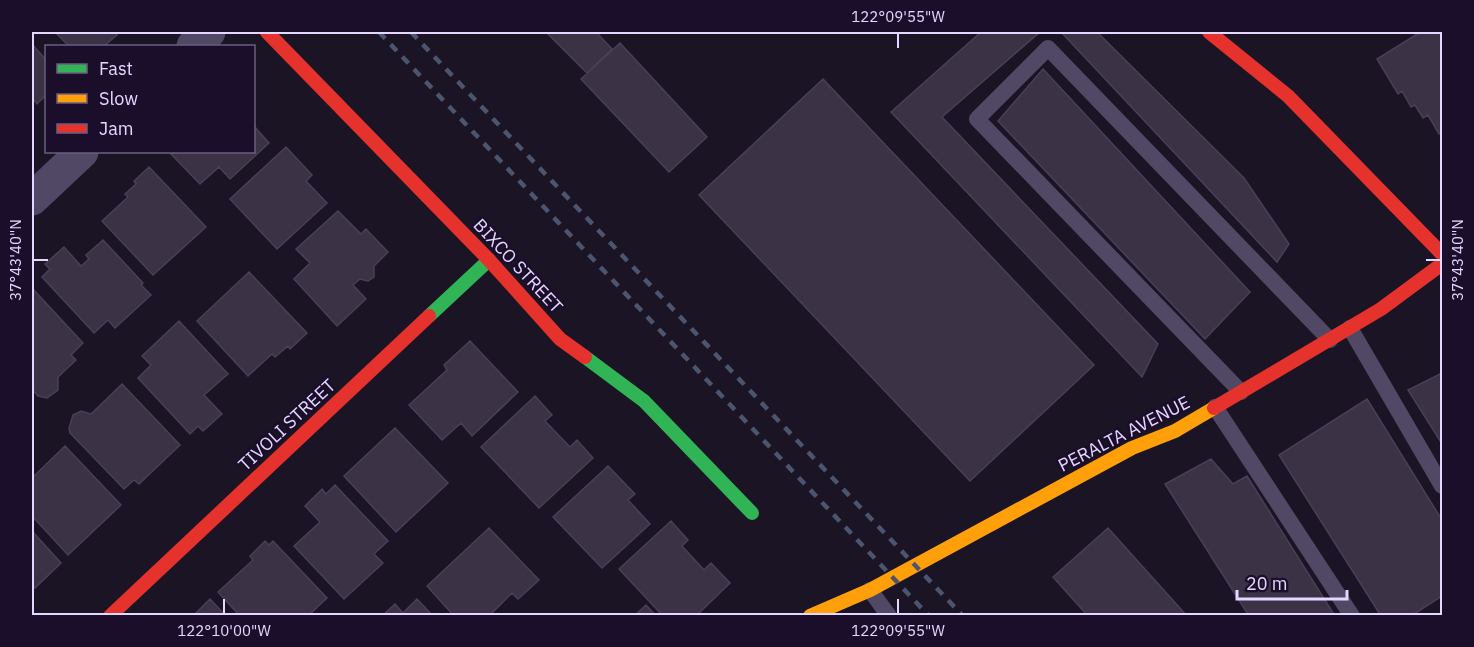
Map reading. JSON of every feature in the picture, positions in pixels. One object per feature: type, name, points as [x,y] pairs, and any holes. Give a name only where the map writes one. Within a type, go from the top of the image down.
[{"type":"street","points":[[194,45],[209,32]]},
{"type":"street","name":"BIXCO STREET","points":[[267,32],[489,260],[560,339],[644,401],[752,513]]},
{"type":"street","points":[[1209,32],[1288,96],[1443,254]]},
{"type":"street","points":[[32,198],[80,153]]},
{"type":"street","name":"TIVOLI STREET","points":[[110,615],[489,260]]},
{"type":"street","name":"PERALTA AVENUE","points":[[810,615],[870,590],[1132,448],[1175,431],[1381,309],[1443,264]]},
{"type":"lane","points":[[1241,392],[977,119],[1048,48],[1330,340]]},
{"type":"lane","points":[[1350,328],[1443,486]]},
{"type":"lane","points":[[1215,407],[1352,615]]},
{"type":"lane","points":[[870,590],[888,615]]},
{"type":"building","points":[[55,32],[114,32],[117,35],[105,45],[68,45]]},
{"type":"building","points":[[546,32],[596,32],[612,49],[587,73]]},
{"type":"building","points":[[981,32],[1040,32],[942,117],[1158,344],[1142,377],[891,112]]},
{"type":"building","points":[[1061,32],[1097,32],[1244,178],[1289,244],[1277,262]]},
{"type":"building","points":[[1418,32],[1442,32],[1442,132],[1439,134],[1428,115],[1423,118],[1415,105],[1411,107],[1402,91],[1398,94],[1377,59]]},
{"type":"building","points":[[620,43],[707,137],[669,172],[581,79]]},
{"type":"building","points":[[32,44],[45,59],[45,96],[37,104],[32,98]]},
{"type":"building","points":[[1043,69],[1250,292],[1205,339],[998,121]]},
{"type":"building","points":[[823,79],[1094,365],[970,481],[699,195]]},
{"type":"building","points":[[255,127],[269,143],[230,179],[219,167],[200,184],[170,153],[255,153]]},
{"type":"building","points":[[286,147],[312,175],[306,181],[327,203],[277,249],[230,199]]},
{"type":"building","points":[[149,167],[206,227],[153,275],[102,221],[128,197],[125,194],[136,184],[134,181]]},
{"type":"building","points":[[338,211],[361,234],[366,229],[388,252],[374,266],[374,277],[368,281],[360,279],[353,285],[366,299],[337,326],[294,279],[310,263],[296,249]]},
{"type":"building","points":[[103,240],[143,283],[141,285],[151,295],[115,328],[108,320],[94,333],[42,277],[50,269],[45,264],[64,247],[81,266],[89,259],[86,255]]},
{"type":"building","points":[[249,272],[307,333],[290,349],[288,346],[275,357],[272,354],[248,376],[197,321]]},
{"type":"building","points":[[32,288],[83,343],[71,355],[76,360],[58,377],[58,390],[47,398],[38,396],[32,389]]},
{"type":"building","points":[[179,321],[228,374],[204,395],[222,414],[203,431],[198,426],[190,434],[138,378],[151,365],[142,356]]},
{"type":"building","points":[[470,341],[518,392],[472,436],[461,423],[442,440],[409,405],[447,370],[444,365]]},
{"type":"building","points":[[1442,373],[1442,444],[1408,390]]},
{"type":"building","points":[[122,384],[180,445],[139,484],[134,480],[124,489],[70,433],[69,428],[73,415],[81,411],[91,414]]},
{"type":"building","points":[[535,396],[552,415],[545,421],[570,447],[577,440],[593,458],[539,508],[481,447]]},
{"type":"building","points":[[1367,399],[1442,520],[1442,596],[1411,616],[1381,616],[1279,455]]},
{"type":"building","points":[[395,428],[448,483],[396,532],[344,476]]},
{"type":"building","points":[[65,446],[121,505],[68,555],[32,516],[32,478]]},
{"type":"building","points":[[1211,459],[1233,484],[1247,476],[1335,616],[1249,616],[1165,484]]},
{"type":"building","points":[[608,466],[635,494],[628,500],[650,524],[602,568],[553,517]]},
{"type":"building","points":[[335,485],[388,541],[374,554],[383,563],[344,599],[294,546],[320,522],[305,506],[322,489],[326,494]]},
{"type":"building","points":[[671,521],[688,540],[682,546],[704,570],[711,563],[730,583],[696,616],[663,616],[619,569]]},
{"type":"building","points":[[489,528],[539,580],[518,599],[512,593],[489,616],[454,616],[427,586]]},
{"type":"building","points":[[1108,528],[1187,616],[1088,616],[1053,577]]},
{"type":"building","points":[[32,531],[61,563],[35,588],[32,584]]},
{"type":"building","points":[[265,541],[269,545],[273,541],[327,598],[308,616],[240,616],[218,592],[253,560],[250,556]]},
{"type":"building","points":[[210,599],[226,616],[193,616]]},
{"type":"building","points":[[417,599],[433,616],[382,616],[395,604],[403,613]]},
{"type":"building","points":[[646,605],[656,616],[634,616]]},
{"type":"railway","points":[[379,32],[929,616]]},
{"type":"railway","points":[[411,32],[963,616]]},
{"type":"traffic: fast","points":[[429,316],[489,260]]},
{"type":"traffic: fast","points":[[585,357],[644,401],[752,513]]},
{"type":"traffic: slow","points":[[810,616],[870,590],[1132,448],[1175,431],[1214,408]]},
{"type":"traffic: jam","points":[[267,32],[489,260],[560,339],[585,357]]},
{"type":"traffic: jam","points":[[1209,32],[1288,96],[1442,254]]},
{"type":"traffic: jam","points":[[1214,408],[1381,309],[1442,264]]},
{"type":"traffic: jam","points":[[110,616],[429,316]]}]
